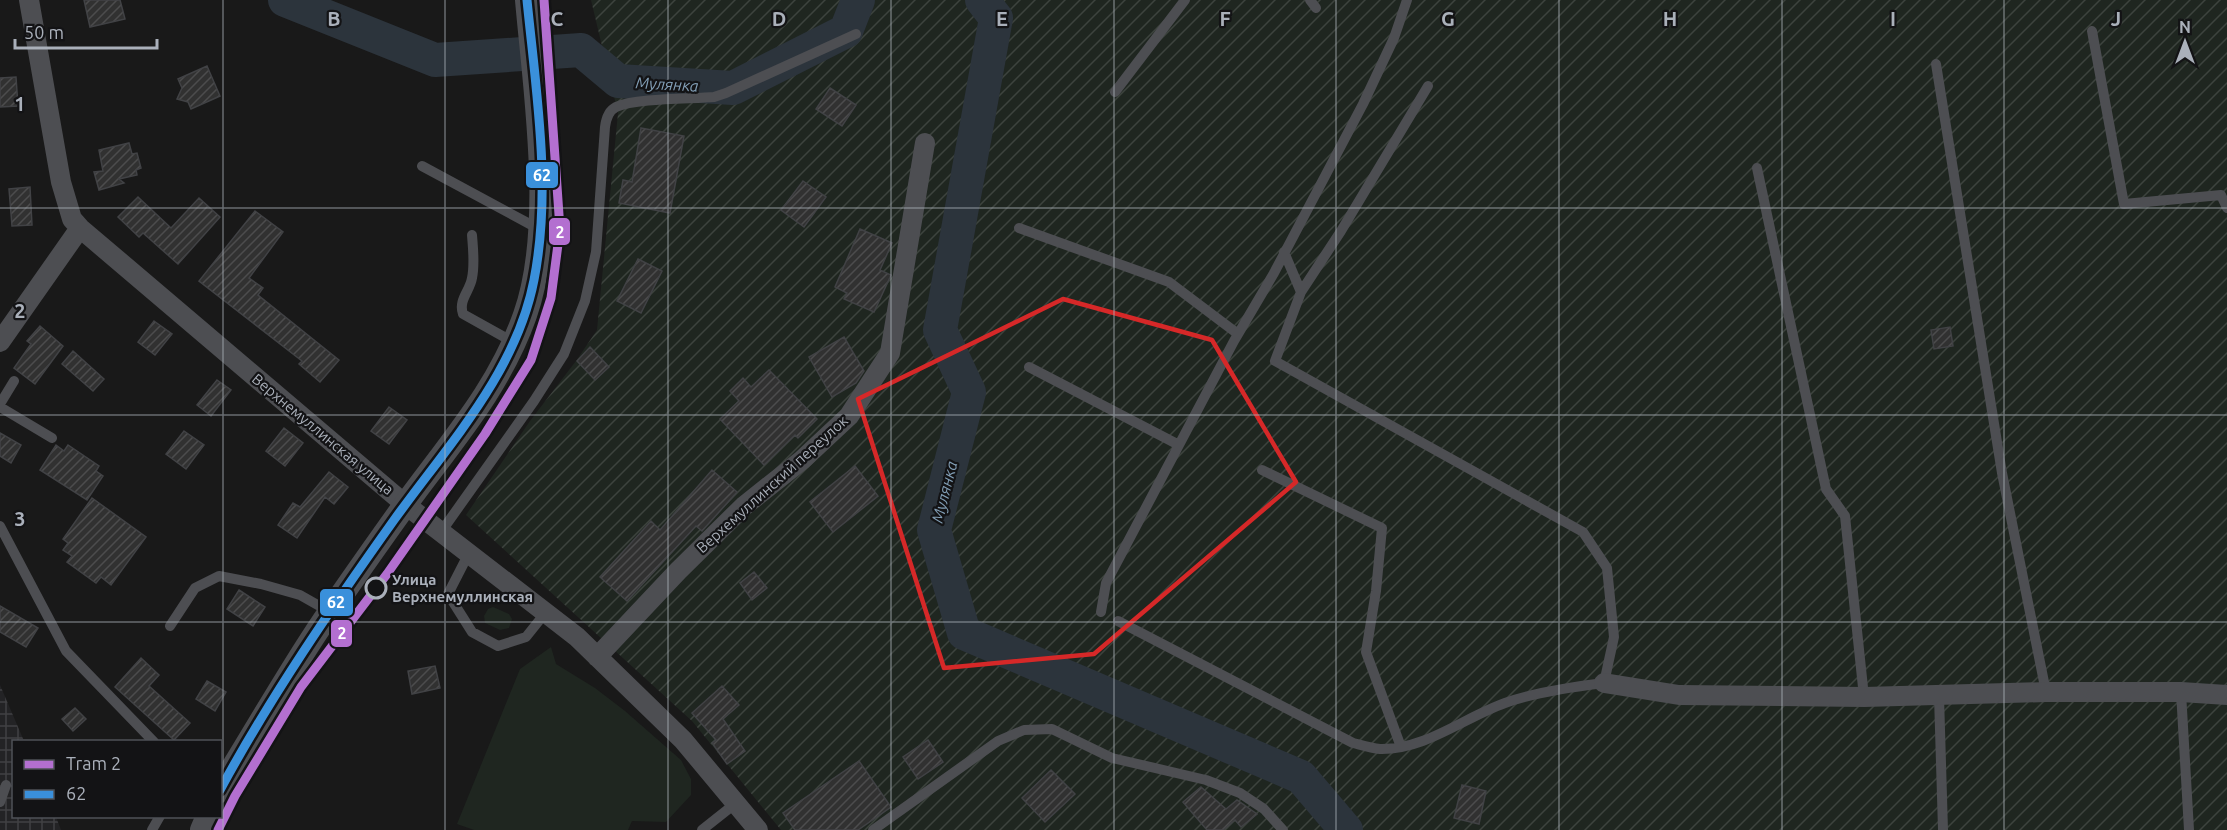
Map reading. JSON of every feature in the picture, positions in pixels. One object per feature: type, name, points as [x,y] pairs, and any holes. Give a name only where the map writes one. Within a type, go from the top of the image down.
[{"type":"street","name":"Верхнемуллинская улица","points":[[29,0],[61,182],[72,219],[406,505],[546,612],[597,657],[683,740],[758,830]]},
{"type":"street","points":[[222,787],[330,612],[482,403],[526,314],[537,264],[541,204],[528,0]]},
{"type":"street","name":"Верхемуллинский переулок","points":[[597,657],[678,571],[744,506],[802,460],[849,416],[890,353],[925,143]]},
{"type":"street","points":[[0,342],[80,228]]},
{"type":"street","points":[[1604,683],[1679,695],[1864,698],[2046,692],[2181,692],[2227,695]]},
{"type":"lane","points":[[1114,92],[1185,0]]},
{"type":"lane","points":[[1101,612],[1106,583],[1363,104],[1394,38],[1407,0]]},
{"type":"lane","points":[[2092,31],[2124,204],[2221,195],[2227,208]]},
{"type":"lane","points":[[441,532],[534,401],[564,354],[585,301],[596,252],[607,116],[614,108],[631,103],[714,97],[856,34]]},
{"type":"lane","points":[[1935,64],[2002,473],[2046,692]]},
{"type":"lane","points":[[1118,621],[1353,743],[1378,749],[1401,747],[1428,740],[1474,716],[1507,703],[1562,688],[1604,683],[1614,637],[1607,568],[1583,532],[1275,362],[1301,292],[1341,231],[1428,86]]},
{"type":"lane","points":[[422,166],[539,229]]},
{"type":"lane","points":[[1757,168],[1826,489],[1845,516],[1864,698]]},
{"type":"lane","points":[[1019,228],[1169,282],[1238,334]]},
{"type":"lane","points":[[472,235],[472,279],[462,301],[463,314],[513,342]]},
{"type":"lane","points":[[1284,252],[1301,292]]},
{"type":"lane","points":[[1029,367],[1179,445]]},
{"type":"lane","points":[[14,381],[0,406],[52,438]]},
{"type":"lane","points":[[1262,470],[1382,528],[1376,591],[1366,652],[1401,747]]},
{"type":"lane","points":[[0,526],[66,651],[153,740]]},
{"type":"lane","points":[[469,553],[448,594],[472,632],[498,646],[526,637],[546,612]]},
{"type":"lane","points":[[170,626],[195,588],[219,576],[261,584],[300,596],[330,612]]},
{"type":"lane","points":[[2181,692],[2189,830]]},
{"type":"lane","points":[[1939,696],[1943,830]]},
{"type":"lane","points":[[873,830],[998,741],[1024,730],[1052,729],[1112,758],[1206,780],[1240,793],[1264,809],[1283,830]]},
{"type":"lane","points":[[0,802],[6,785]]},
{"type":"lane","points":[[702,830],[736,803]]},
{"type":"highlighted area","points":[[1063,299],[1212,340],[1296,482],[1094,654],[944,668],[858,399]]},
{"type":"shaded area","points":[[591,0],[2227,0],[2227,830],[781,830],[692,721],[466,515],[530,421],[597,330],[618,113]]},
{"type":"shaded area","points":[[493,607],[509,614],[512,619],[509,628],[500,630],[485,623],[484,616],[488,609]]},
{"type":"shaded area","points":[[551,647],[556,664],[595,688],[625,711],[681,760],[691,779],[691,795],[666,822],[632,821],[628,830],[474,830],[457,824],[520,669]]},
{"type":"shaded area","points":[[0,685],[24,740],[12,740],[12,818],[56,818],[61,830],[0,830]]},
{"type":"building","points":[[84,0],[120,0],[125,19],[90,27]]},
{"type":"building","points":[[207,66],[220,96],[191,109],[188,102],[177,99],[182,88],[178,79]]},
{"type":"building","points":[[16,77],[18,106],[0,107],[0,78]]},
{"type":"building","points":[[830,88],[856,105],[842,126],[816,109]]},
{"type":"building","points":[[641,128],[684,136],[670,213],[619,203],[623,180],[632,182]]},
{"type":"building","points":[[129,143],[132,154],[137,153],[141,168],[136,170],[137,175],[119,179],[124,183],[99,190],[94,172],[103,171],[99,150]]},
{"type":"building","points":[[803,181],[826,197],[804,227],[781,210]]},
{"type":"building","points":[[30,187],[32,225],[12,226],[9,189]]},
{"type":"building","points":[[138,197],[171,228],[199,198],[220,217],[178,264],[143,233],[139,237],[118,217]]},
{"type":"building","points":[[255,211],[283,232],[249,278],[263,288],[258,295],[339,360],[320,382],[299,364],[302,361],[199,281]]},
{"type":"building","points":[[860,229],[892,243],[880,270],[891,275],[874,312],[844,299],[847,293],[835,287]]},
{"type":"building","points":[[638,259],[662,271],[641,313],[617,301]]},
{"type":"building","points":[[154,321],[172,334],[155,355],[138,342]]},
{"type":"building","points":[[40,326],[63,346],[35,384],[14,368],[31,344],[27,341]]},
{"type":"building","points":[[1950,327],[1953,346],[1934,349],[1931,330]]},
{"type":"building","points":[[844,337],[864,371],[856,383],[832,397],[809,357]]},
{"type":"building","points":[[590,347],[609,367],[595,380],[577,361]]},
{"type":"building","points":[[73,351],[104,379],[93,391],[62,364]]},
{"type":"building","points":[[769,370],[817,419],[798,438],[795,435],[764,465],[720,419],[739,401],[730,391],[743,378],[751,387]]},
{"type":"building","points":[[217,380],[231,390],[211,416],[197,405]]},
{"type":"building","points":[[389,407],[407,420],[389,444],[371,431]]},
{"type":"building","points":[[284,428],[303,443],[285,466],[266,451]]},
{"type":"building","points":[[184,431],[204,445],[186,469],[166,454]]},
{"type":"building","points":[[0,433],[21,445],[11,463],[0,456]]},
{"type":"building","points":[[56,445],[64,451],[68,445],[99,466],[96,471],[103,476],[87,500],[40,470]]},
{"type":"building","points":[[855,466],[878,496],[833,532],[810,502]]},
{"type":"building","points":[[712,470],[737,492],[702,531],[696,526],[627,601],[600,577],[651,521],[660,530]]},
{"type":"building","points":[[329,472],[348,487],[334,504],[325,497],[297,538],[278,525],[293,503],[300,507]]},
{"type":"building","points":[[92,498],[146,537],[111,585],[101,577],[96,583],[67,562],[72,556],[63,550],[68,543],[63,539]]},
{"type":"building","points":[[754,572],[767,588],[752,600],[740,583]]},
{"type":"building","points":[[239,590],[265,607],[253,626],[227,609]]},
{"type":"building","points":[[0,606],[38,628],[26,647],[0,632]]},
{"type":"building","points":[[141,658],[159,675],[149,686],[190,723],[174,740],[115,687]]},
{"type":"building","points":[[435,666],[440,688],[412,694],[408,671]]},
{"type":"building","points":[[207,681],[226,692],[215,711],[196,699]]},
{"type":"building","points":[[722,686],[739,705],[723,719],[745,751],[727,764],[712,743],[716,740],[692,713]]},
{"type":"building","points":[[75,708],[86,719],[73,731],[62,719]]},
{"type":"building","points":[[928,740],[943,762],[918,779],[903,757]]},
{"type":"building","points":[[859,761],[891,807],[858,830],[795,830],[783,813]]},
{"type":"building","points":[[1051,770],[1075,794],[1045,822],[1022,798]]},
{"type":"building","points":[[1462,785],[1486,791],[1479,824],[1454,818]]},
{"type":"building","points":[[1201,787],[1226,809],[1237,800],[1257,814],[1241,827],[1235,820],[1223,830],[1207,830],[1183,802]]},
{"type":"waterway","name":"Мулянка","points":[[285,0],[435,60],[581,50],[618,81],[733,88],[846,31],[858,0]]},
{"type":"waterway","name":"Мулянка","points":[[982,0],[996,18],[940,330],[969,392],[934,530],[964,633],[1301,777],[1346,830]]},
{"type":"tram line","name":"2","points":[[218,830],[235,796],[301,687],[387,574],[485,434],[531,360],[551,298],[560,229],[544,0]]},
{"type":"transit line","name":"62","points":[[222,786],[260,720],[325,619],[394,520],[478,407],[512,346],[525,314],[534,280],[542,210],[541,140],[527,0]]},
{"type":"place","name":"Улица Верхнемуллинская","points":[[376,588]]}]
